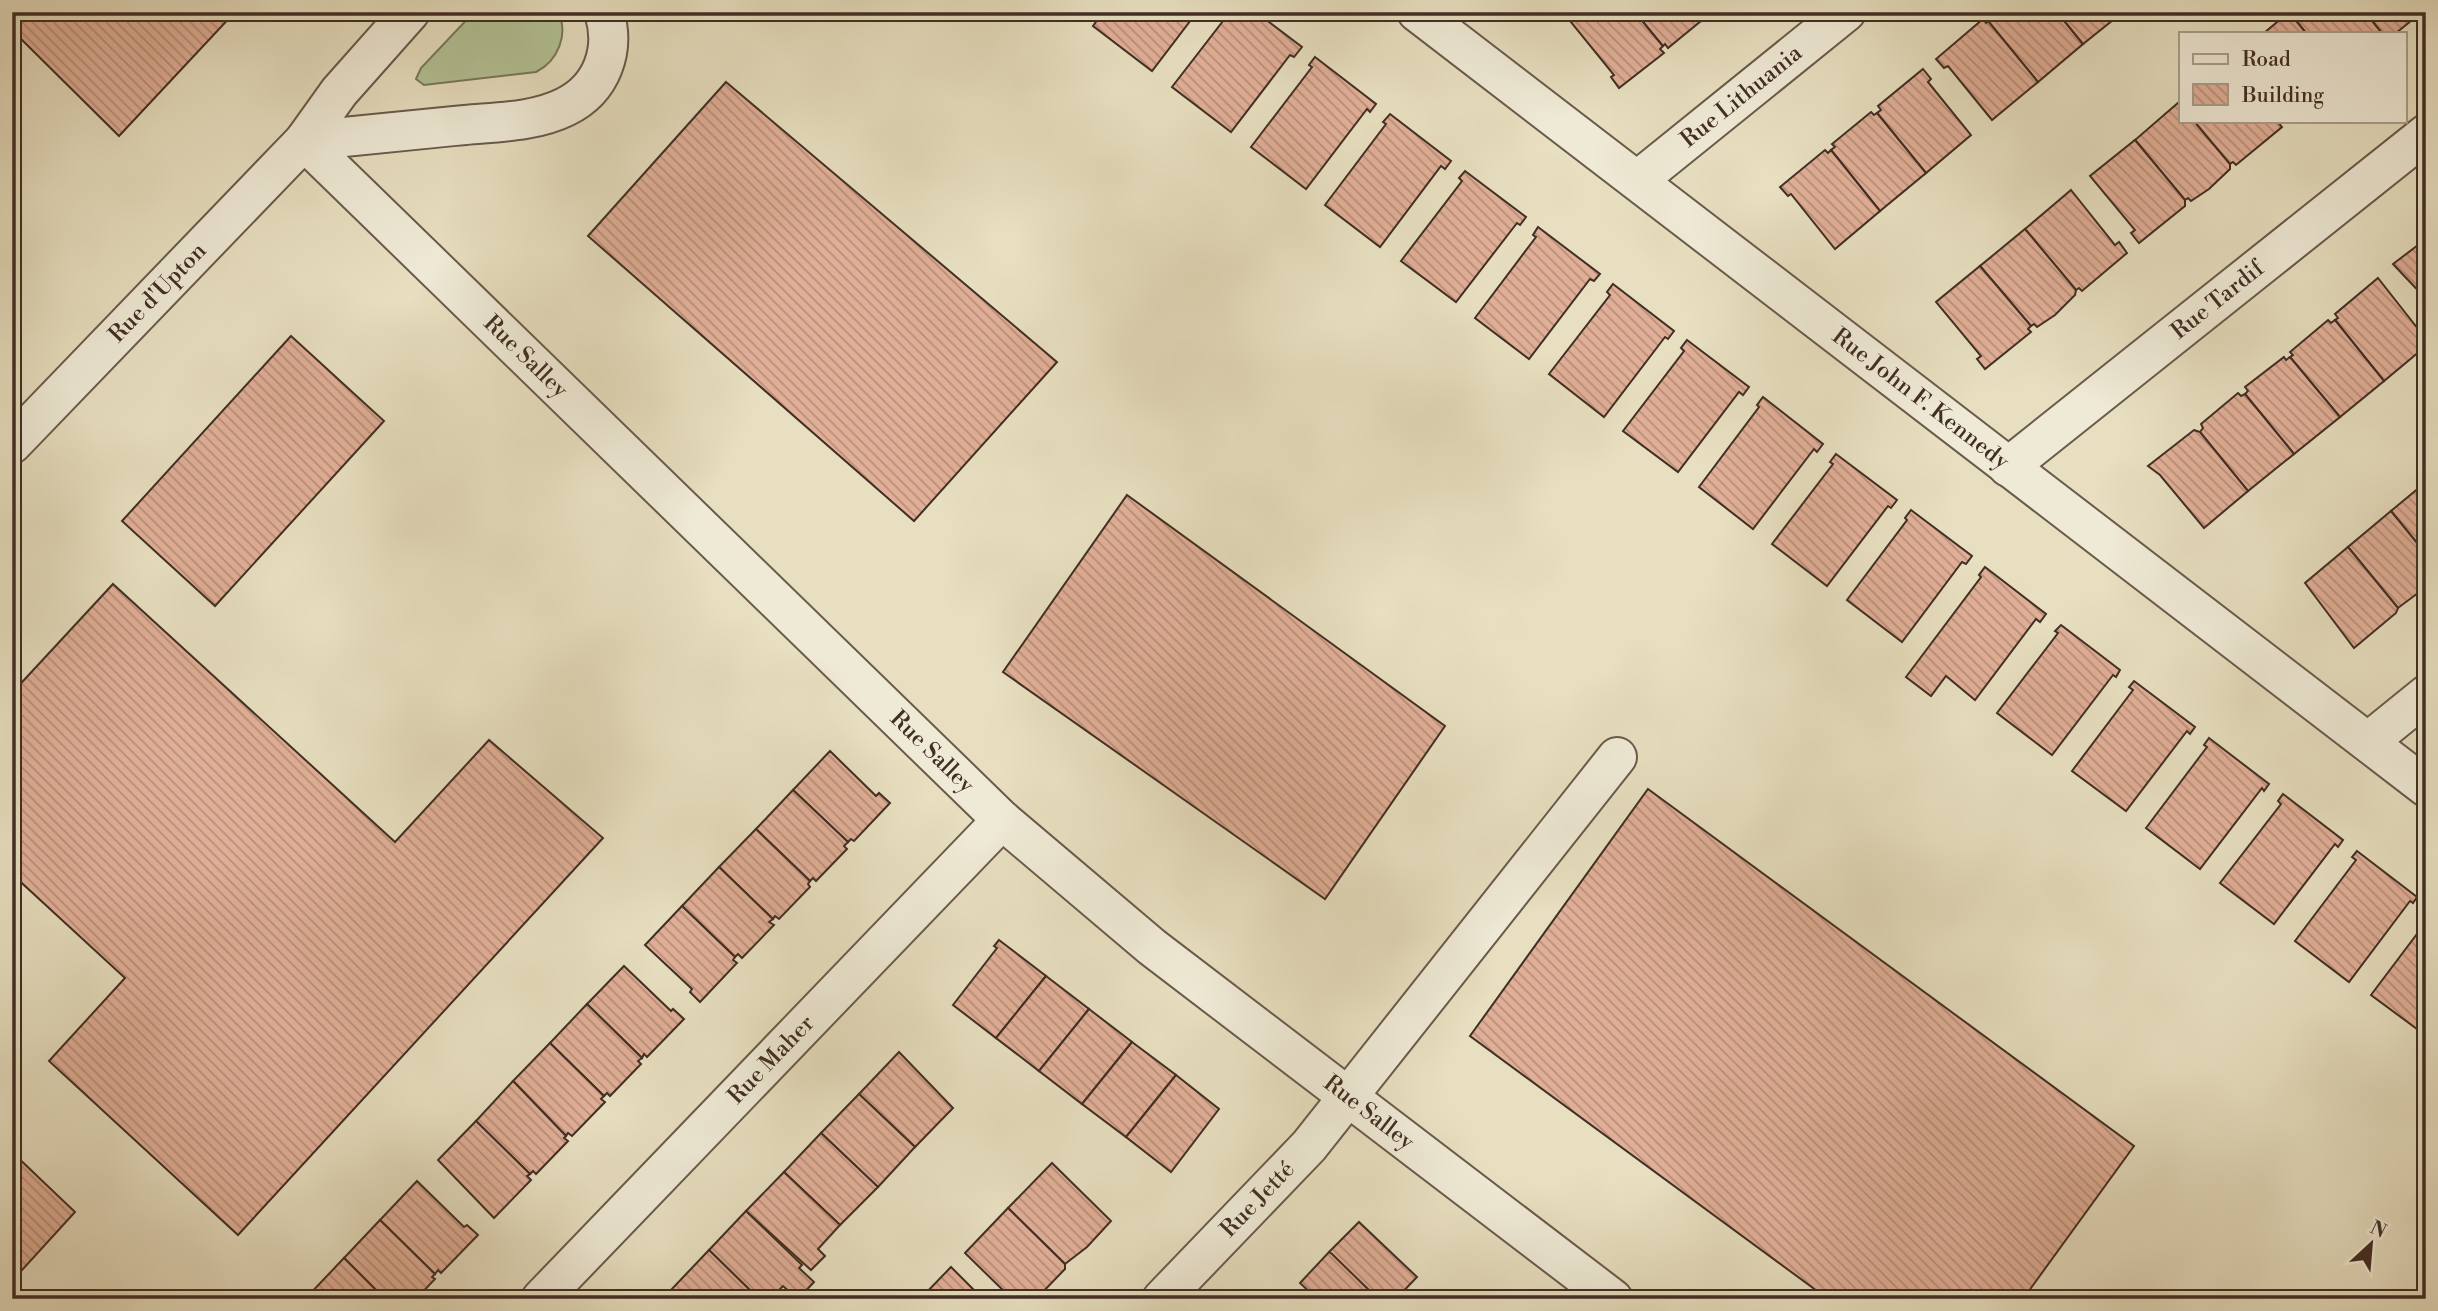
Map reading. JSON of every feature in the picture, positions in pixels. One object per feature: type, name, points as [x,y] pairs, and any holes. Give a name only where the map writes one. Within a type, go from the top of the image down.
[{"type":"street","name":"Rue d'Upton","points":[[12,444],[304,141],[339,92],[410,12]]},
{"type":"street","points":[[304,141],[524,119],[567,107],[598,79],[605,64],[610,45],[604,12]]},
{"type":"street","name":"Rue John F. Kennedy","points":[[1417,12],[2426,787]]},
{"type":"street","name":"Rue Lithuania","points":[[1638,180],[1846,12]]},
{"type":"street","name":"Rue Tardif","points":[[2008,467],[2426,134]]},
{"type":"street","name":"Rue Salley","points":[[304,141],[1002,820],[1141,939],[1614,1299]]},
{"type":"street","points":[[2368,742],[2426,695]]},
{"type":"street","name":"Rue Jetté","points":[[1162,1299],[1309,1146],[1617,757]]},
{"type":"street","name":"Rue Maher","points":[[541,1299],[1002,820]]},
{"type":"green space","points":[[474,12],[558,12],[562,38],[556,54],[536,72],[424,85],[416,79],[421,68]]},
{"type":"building","points":[[12,12],[235,12],[119,136],[12,30]]},
{"type":"building","points":[[1103,12],[1197,12],[1152,71],[1093,26]]},
{"type":"building","points":[[1230,12],[1256,12],[1302,47],[1294,57],[1290,55],[1231,132],[1172,87]]},
{"type":"building","points":[[1572,12],[1635,12],[1663,46],[1660,49],[1664,53],[1619,88],[1611,77],[1614,75],[1570,21],[1576,16]]},
{"type":"building","points":[[1635,12],[1704,12],[1707,16],[1668,48],[1665,44],[1663,46]]},
{"type":"building","points":[[1991,12],[2057,12],[2083,44],[2038,82],[1988,21],[1987,16]]},
{"type":"building","points":[[2057,12],[2123,12],[2083,44]]},
{"type":"building","points":[[2289,12],[2365,12],[2381,32],[2305,32]]},
{"type":"building","points":[[2289,12],[2305,32],[2265,32]]},
{"type":"building","points":[[2365,12],[2422,12],[2397,32],[2381,32]]},
{"type":"building","points":[[1983,19],[1986,23],[1988,21],[2038,82],[1992,120],[1948,66],[1944,68],[1936,59]]},
{"type":"building","points":[[1315,57],[1376,104],[1370,112],[1367,109],[1306,189],[1251,147],[1312,67],[1309,65]]},
{"type":"building","points":[[1923,69],[1931,79],[1928,82],[1971,135],[1926,173],[1877,113],[1881,110],[1878,106]]},
{"type":"building","points":[[726,82],[1057,362],[914,521],[588,236]]},
{"type":"building","points":[[2179,102],[2179,122],[2195,122],[2230,164],[2230,169],[2209,189],[2191,201],[2188,198],[2185,200],[2135,140]]},
{"type":"building","points":[[1871,112],[1874,115],[1877,113],[1926,173],[1880,211],[1831,150],[1835,147],[1832,144]]},
{"type":"building","points":[[1390,114],[1451,161],[1445,169],[1441,166],[1380,247],[1325,205],[1386,124],[1383,122]]},
{"type":"building","points":[[2195,122],[2278,122],[2282,127],[2236,165],[2233,162],[2230,164]]},
{"type":"building","points":[[2135,140],[2185,200],[2185,206],[2139,243],[2131,233],[2135,230],[2090,176]]},
{"type":"building","points":[[1825,150],[1828,153],[1831,150],[1880,211],[1835,249],[1791,194],[1788,196],[1780,187]]},
{"type":"building","points":[[1465,171],[1526,217],[1520,225],[1517,223],[1456,302],[1401,261],[1462,181],[1459,178]]},
{"type":"building","points":[[2071,190],[2115,245],[2119,242],[2127,253],[2082,291],[2079,288],[2076,290],[2025,229]]},
{"type":"building","points":[[1538,227],[1600,274],[1594,281],[1590,279],[1529,359],[1475,318],[1536,237],[1533,235]]},
{"type":"building","points":[[2025,229],[2076,290],[2075,295],[2055,315],[2037,327],[2034,324],[2031,326],[1980,266]]},
{"type":"building","points":[[2426,239],[2426,299],[2393,264]]},
{"type":"building","points":[[1980,266],[2031,326],[2028,329],[2031,332],[1985,369],[1977,359],[1981,356],[1936,302]]},
{"type":"building","points":[[2378,278],[2426,339],[2426,346],[2384,381],[2335,320],[2338,318],[2335,314]]},
{"type":"building","points":[[1613,284],[1674,331],[1668,339],[1665,337],[1604,417],[1549,374],[1610,295],[1607,292]]},
{"type":"building","points":[[2328,320],[2331,323],[2335,320],[2384,381],[2340,417],[2290,357],[2293,355],[2290,352]]},
{"type":"building","points":[[291,336],[384,421],[215,606],[122,521]]},
{"type":"building","points":[[1687,340],[1749,387],[1743,395],[1739,392],[1678,472],[1623,431],[1684,351],[1681,348]]},
{"type":"building","points":[[2284,357],[2286,360],[2290,357],[2340,417],[2294,454],[2245,394],[2248,391],[2245,387]]},
{"type":"building","points":[[2238,393],[2241,396],[2245,394],[2294,454],[2248,491],[2200,432],[2203,428],[2201,424]]},
{"type":"building","points":[[1763,397],[1823,444],[1817,452],[1814,449],[1753,529],[1699,487],[1759,407],[1757,405]]},
{"type":"building","points":[[2194,430],[2200,432],[2248,491],[2204,528],[2160,475],[2148,466]]},
{"type":"building","points":[[1836,454],[1897,500],[1891,508],[1888,506],[1827,586],[1772,544],[1833,464],[1830,462]]},
{"type":"building","points":[[2426,482],[2426,554],[2391,511]]},
{"type":"building","points":[[1127,495],[1445,726],[1325,899],[1003,672]]},
{"type":"building","points":[[1911,510],[1972,556],[1966,564],[1962,562],[1902,642],[1847,600],[1907,520],[1905,518]]},
{"type":"building","points":[[2391,511],[2426,554],[2426,587],[2398,608],[2348,547]]},
{"type":"building","points":[[2348,547],[2398,608],[2396,613],[2354,648],[2305,583]]},
{"type":"building","points":[[1985,567],[2046,614],[2040,622],[2036,619],[1975,700],[1946,676],[1931,696],[1906,677],[1981,577],[1979,575]]},
{"type":"building","points":[[113,584],[395,842],[489,740],[603,838],[238,1235],[49,1061],[125,978],[12,874],[12,693]]},
{"type":"building","points":[[2061,625],[2120,670],[2116,677],[2113,675],[2052,755],[1997,713],[2058,633],[2055,631]]},
{"type":"building","points":[[2134,681],[2195,727],[2190,734],[2187,731],[2126,811],[2072,771],[2133,690],[2129,687]]},
{"type":"building","points":[[2209,738],[2269,784],[2264,791],[2262,788],[2200,869],[2146,828],[2207,747],[2204,745]]},
{"type":"building","points":[[830,751],[876,796],[879,793],[890,803],[854,841],[851,839],[848,842],[793,790]]},
{"type":"building","points":[[1648,789],[2134,1146],[2023,1299],[1828,1299],[1470,1036]]},
{"type":"building","points":[[793,790],[848,842],[844,846],[847,849],[816,881],[813,878],[810,881],[756,829]]},
{"type":"building","points":[[2283,794],[2343,840],[2338,847],[2335,844],[2274,924],[2220,883],[2281,804],[2278,801]]},
{"type":"building","points":[[756,829],[810,881],[810,887],[779,919],[775,916],[773,919],[719,867]]},
{"type":"building","points":[[2357,851],[2417,897],[2413,903],[2410,901],[2349,982],[2295,941],[2356,860],[2352,857]]},
{"type":"building","points":[[719,867],[773,919],[769,922],[774,925],[742,958],[738,954],[735,957],[682,906]]},
{"type":"building","points":[[682,906],[735,957],[733,960],[737,963],[700,1002],[690,992],[692,989],[645,945]]},
{"type":"building","points":[[2426,922],[2426,1034],[2425,1035],[2371,995]]},
{"type":"building","points":[[999,940],[1046,976],[996,1038],[953,1005],[997,948],[994,946]]},
{"type":"building","points":[[624,966],[671,1011],[673,1009],[684,1019],[647,1057],[644,1054],[642,1058],[587,1004]]},
{"type":"building","points":[[1046,976],[1089,1009],[1039,1071],[996,1038]]},
{"type":"building","points":[[587,1004],[642,1058],[638,1061],[641,1064],[610,1096],[607,1093],[604,1096],[550,1043]]},
{"type":"building","points":[[1089,1009],[1132,1042],[1082,1104],[1039,1071]]},
{"type":"building","points":[[1132,1042],[1176,1075],[1126,1137],[1082,1104]]},
{"type":"building","points":[[550,1043],[604,1096],[601,1099],[605,1102],[572,1136],[568,1133],[566,1136],[513,1081]]},
{"type":"building","points":[[899,1052],[953,1108],[915,1147],[859,1094]]},
{"type":"building","points":[[1176,1075],[1219,1109],[1171,1172],[1126,1137]]},
{"type":"building","points":[[513,1081],[568,1141],[536,1174],[533,1171],[530,1174],[476,1121]]},
{"type":"building","points":[[859,1094],[915,1147],[878,1187],[821,1133]]},
{"type":"building","points":[[476,1121],[530,1174],[527,1176],[531,1180],[494,1218],[438,1160]]},
{"type":"building","points":[[821,1133],[878,1187],[840,1225],[784,1172]]},
{"type":"building","points":[[12,1152],[75,1212],[12,1281]]},
{"type":"building","points":[[1052,1163],[1111,1221],[1087,1247],[1065,1264],[1008,1208]]},
{"type":"building","points":[[784,1172],[840,1225],[818,1249],[825,1256],[811,1270],[746,1211]]},
{"type":"building","points":[[417,1181],[464,1227],[467,1225],[478,1235],[441,1273],[438,1270],[435,1274],[380,1220]]},
{"type":"building","points":[[1008,1208],[1065,1264],[1065,1269],[1036,1299],[1012,1299],[965,1253]]},
{"type":"building","points":[[746,1211],[802,1265],[799,1268],[814,1282],[798,1299],[783,1286],[770,1299],[759,1299],[709,1250]]},
{"type":"building","points":[[380,1220],[435,1274],[432,1277],[435,1279],[416,1299],[385,1299],[344,1258]]},
{"type":"building","points":[[1359,1222],[1417,1277],[1396,1299],[1378,1299],[1329,1252]]},
{"type":"building","points":[[709,1250],[759,1299],[681,1299],[669,1292]]},
{"type":"building","points":[[1329,1252],[1378,1299],[1317,1299],[1300,1283]]},
{"type":"building","points":[[344,1258],[385,1299],[306,1298]]},
{"type":"building","points":[[951,1267],[983,1299],[920,1299]]}]
